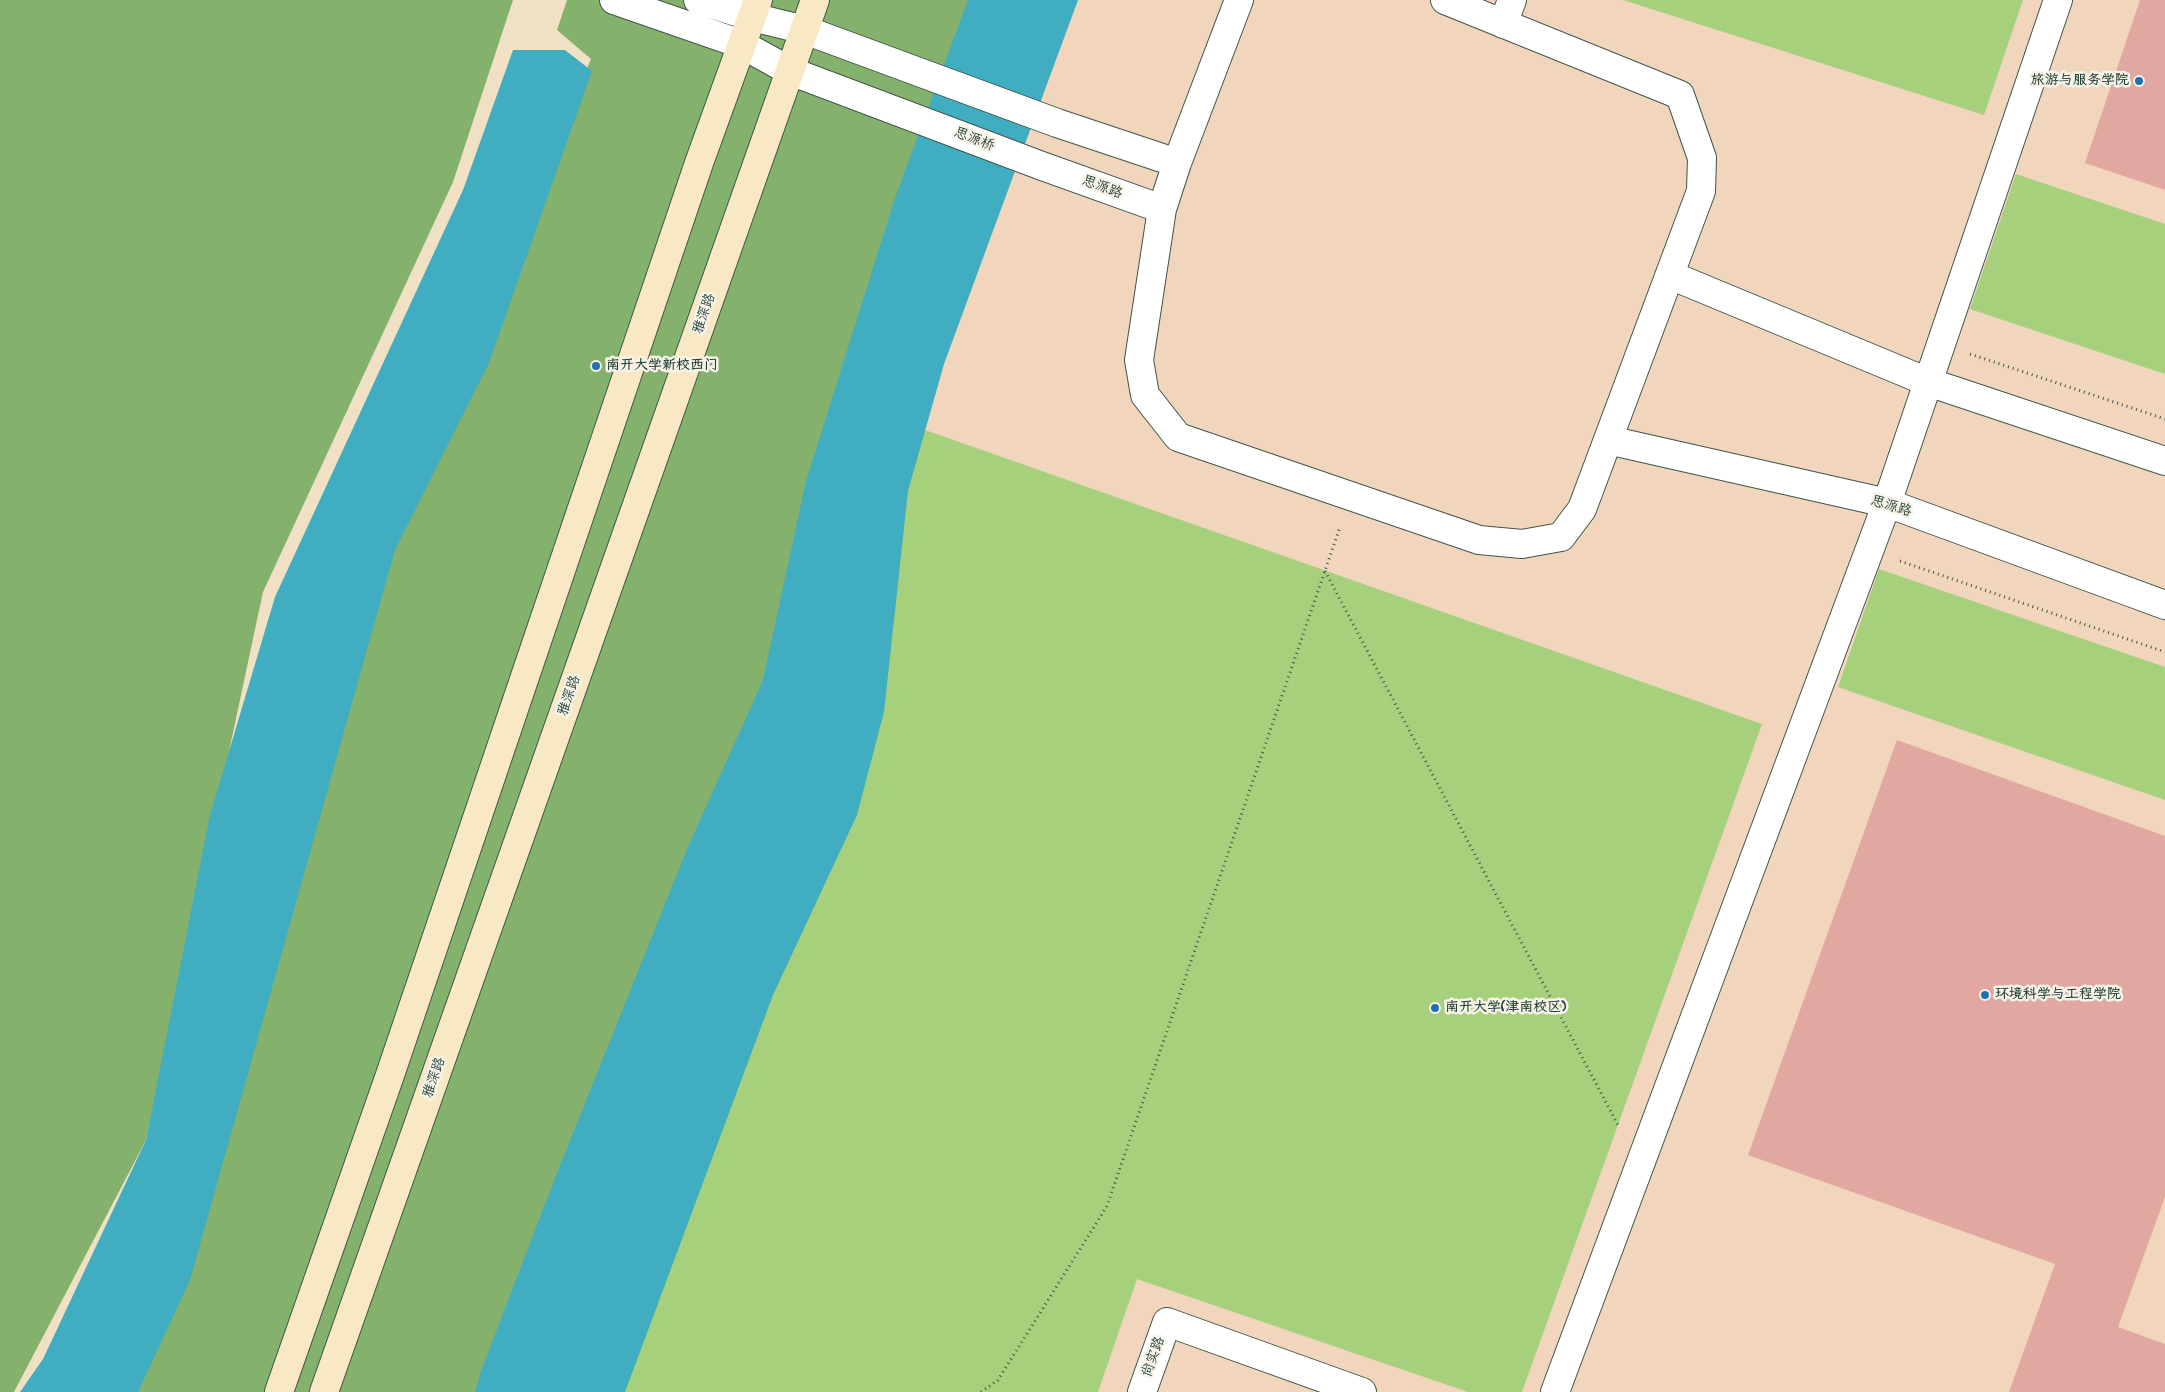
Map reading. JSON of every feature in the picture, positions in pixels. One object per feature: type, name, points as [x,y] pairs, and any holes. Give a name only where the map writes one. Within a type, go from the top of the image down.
[{"type":"main road","name":"雅深路","points":[[324,1392],[816,0]]},
{"type":"main road","points":[[279,1392],[390,1076],[741,44],[755,9]]},
{"type":"street","name":"思源桥","points":[[614,0],[741,44],[790,71],[1042,166]]},
{"type":"street","points":[[698,0],[755,9],[805,30],[1057,123],[1177,164]]},
{"type":"street","points":[[1239,0],[1162,209],[1145,309],[1139,360],[1145,395],[1178,437],[1479,540],[1522,544],[1561,537],[1582,509],[1701,192],[1702,158],[1680,95],[1508,12],[1445,0]]},
{"type":"street","points":[[1554,1392],[1887,503],[2058,0]]},
{"type":"street","name":"思源路","points":[[1042,166],[1162,209]]},
{"type":"street","points":[[1670,275],[1928,382],[2165,461]]},
{"type":"street","name":"思源路","points":[[1608,440],[1887,503],[2165,605]]},
{"type":"street","name":"尚实路","points":[[1142,1392],[1167,1322],[1362,1392]]},
{"type":"path","points":[[1941,345],[2165,419]]},
{"type":"path","points":[[981,1392],[998,1380],[1108,1206],[1351,496]]},
{"type":"path","points":[[1869,551],[2165,652]]},
{"type":"path","points":[[1325,571],[1640,1165]]},
{"type":"shaded area","name":"南开大学(津南校区)","points":[[964,0],[2165,0],[2165,1392],[576,1392]]},
{"type":"green space","points":[[0,0],[513,0],[453,182],[263,592],[146,1140],[14,1392],[0,1392]]},
{"type":"green space","points":[[567,0],[1002,0],[786,694],[504,1392],[124,1392],[385,539],[591,59],[557,30]]},
{"type":"green space","points":[[1623,0],[2023,0],[1984,115]]},
{"type":"green space","points":[[2016,174],[2165,224],[2165,374],[1970,309]]},
{"type":"green space","points":[[925,430],[1762,724],[1522,1392],[1468,1392],[1137,1279],[1098,1392],[598,1392]]},
{"type":"green space","points":[[1879,569],[2165,667],[2165,800],[1838,687]]},
{"type":"water","points":[[968,0],[1078,0],[944,364],[908,491],[884,712],[857,815],[773,995],[625,1392],[475,1392],[481,1371],[557,1173],[687,849],[763,680],[806,481],[895,198]]},
{"type":"water","points":[[513,50],[565,50],[592,71],[489,363],[395,550],[190,1280],[138,1392],[20,1392],[43,1359],[146,1140],[210,815],[275,597],[463,190]]},
{"type":"building","name":"旅游与服务学院","points":[[2140,0],[2165,0],[2165,190],[2085,163]]},
{"type":"building","name":"环境科学与工程学院","points":[[1897,740],[2165,836],[2165,1197],[2118,1327],[2165,1344],[2165,1392],[2009,1392],[2055,1264],[1748,1155]]},
{"type":"place","name":"旅游与服务学院","points":[[2139,81]]},
{"type":"place","name":"南开大学新校西门","points":[[596,366]]},
{"type":"place","name":"环境科学与工程学院","points":[[1985,995]]},
{"type":"place","name":"南开大学(津南校区)","points":[[1435,1008]]}]
